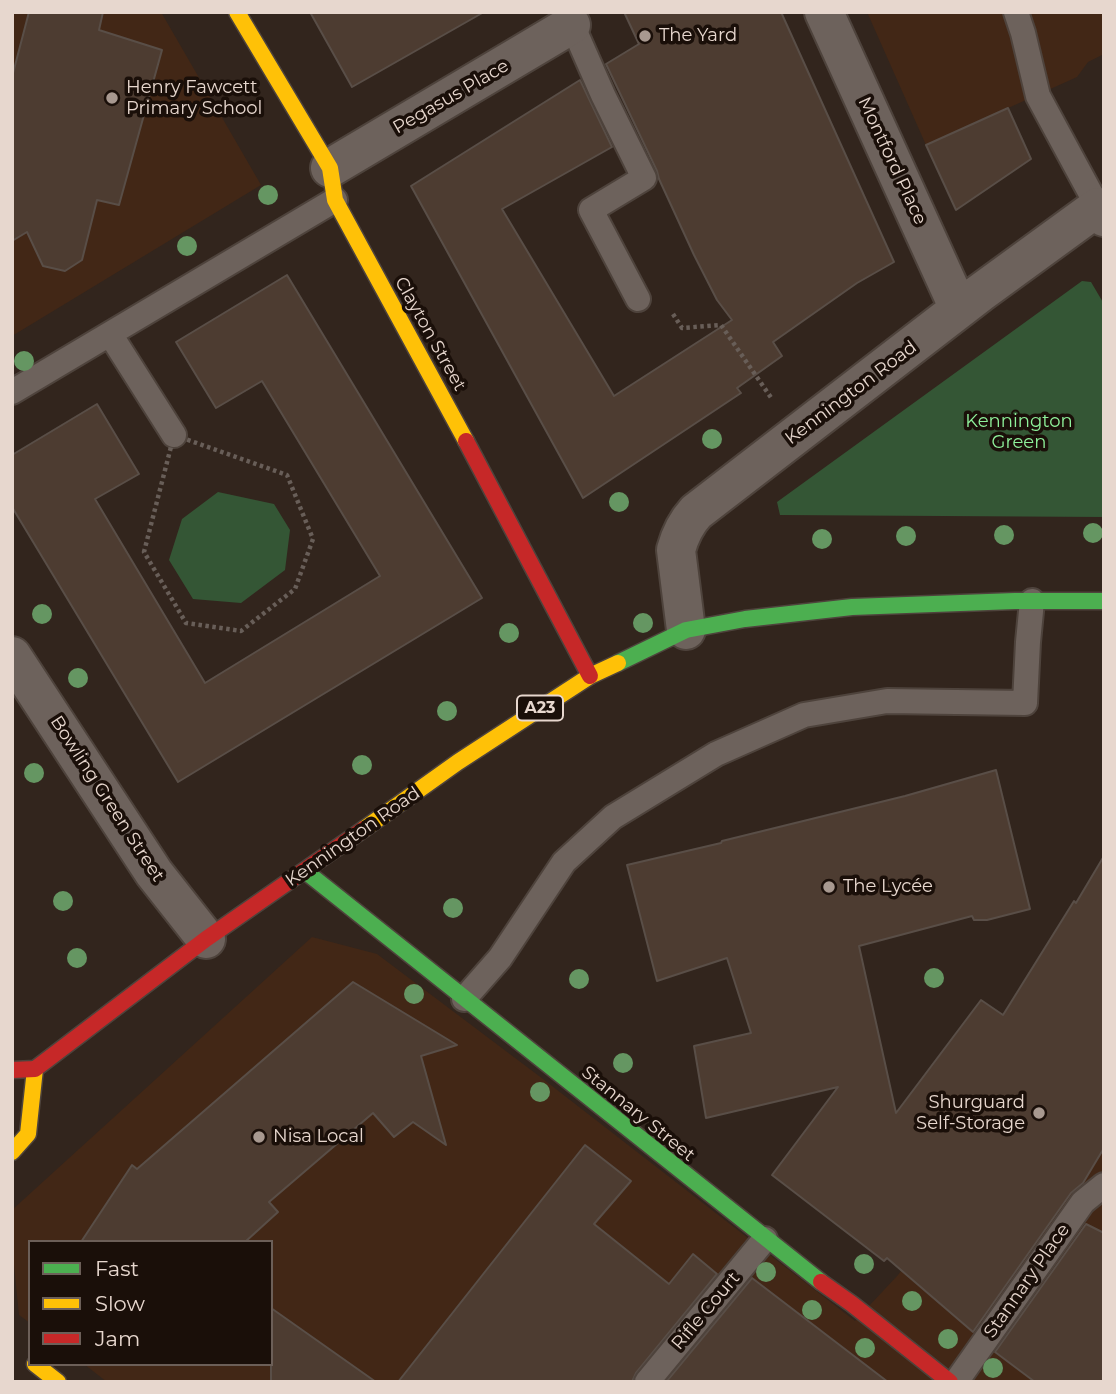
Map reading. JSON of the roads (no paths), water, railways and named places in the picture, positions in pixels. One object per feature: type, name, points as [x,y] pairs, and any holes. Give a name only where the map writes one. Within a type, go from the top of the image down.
[{"type":"main road","name":"Clayton Street","points":[[237,12],[332,184],[590,676]]},
{"type":"main road","name":"Kennington Road","points":[[35,1069],[206,939],[458,762],[590,676],[686,630],[746,619],[852,607],[1104,601]]},
{"type":"main road","name":"Stannary Street","points":[[305,872],[819,1282],[852,1304],[950,1382]]},
{"type":"main road","points":[[12,1070],[35,1069],[28,1134],[12,1152]]},
{"type":"main road","points":[[38,1366],[58,1382]]},
{"type":"street","name":"Montford Place","points":[[824,12],[959,309]]},
{"type":"street","name":"Pegasus Place","points":[[332,184],[569,19]]},
{"type":"street","name":"Kennington Road","points":[[686,630],[676,550],[686,523],[696,512],[959,309],[1101,212]]},
{"type":"street","name":"Bowling Green Street","points":[[12,656],[155,873],[206,939]]},
{"type":"lane","points":[[1016,12],[1038,96],[1101,212]]},
{"type":"lane","points":[[569,19],[644,178],[591,209],[638,299]]},
{"type":"lane","points":[[12,392],[110,334],[332,184]]},
{"type":"lane","points":[[110,334],[174,435]]},
{"type":"lane","points":[[464,999],[500,958],[564,862],[612,817],[716,754],[804,715],[887,701],[1025,703],[1031,601]]},
{"type":"lane","name":"Stannary Place","points":[[956,1382],[1083,1202],[1104,1185]]},
{"type":"lane","name":"Rifle Court","points":[[647,1382],[765,1239]]},
{"type":"place","name":"The Yard","points":[[645,36]]},
{"type":"place","name":"Henry Fawcett Primary School","points":[[112,98]]},
{"type":"place","name":"The Lycée","points":[[829,887]]},
{"type":"place","name":"Shurguard Self-Storage","points":[[1039,1113]]},
{"type":"place","name":"Nisa Local","points":[[259,1137]]},
{"type":"park label","name":"Kennington Green","points":[[1019,432]]}]
